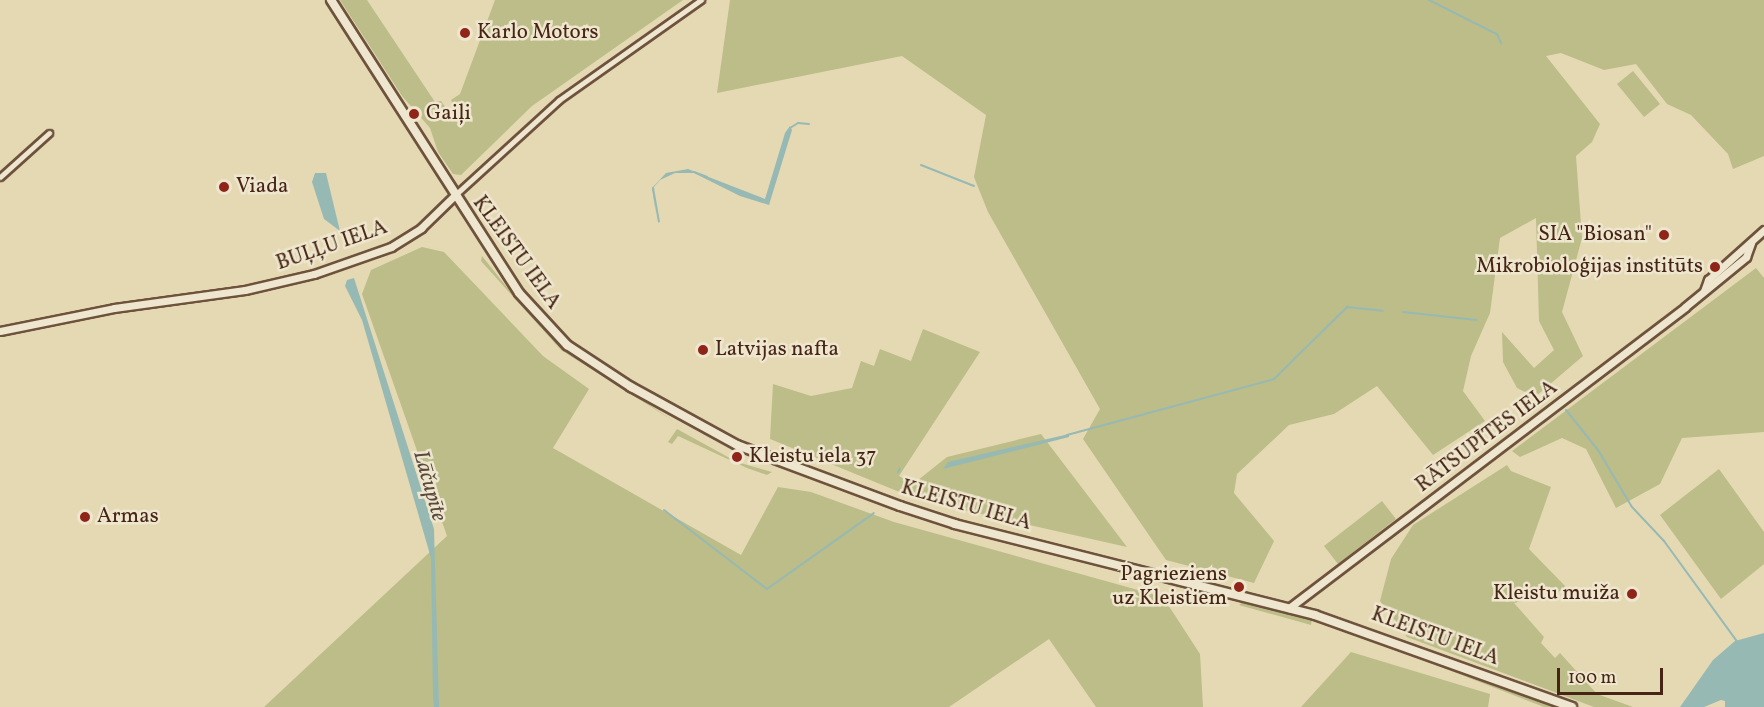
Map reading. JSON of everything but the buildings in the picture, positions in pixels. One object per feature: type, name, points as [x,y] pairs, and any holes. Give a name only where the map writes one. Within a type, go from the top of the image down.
[{"type":"main road","name":"KLEISTU IELA","points":[[331,0],[454,196],[519,293],[554,334],[631,387],[737,445],[955,524],[1289,608],[1379,636],[1572,707]]},
{"type":"street","name":"BUĻĻU IELA","points":[[0,331],[114,308],[245,290],[314,274],[391,247],[421,228],[559,100],[701,0]]},
{"type":"street","points":[[0,177],[49,133]]},
{"type":"street","name":"RĀTSUPĪTES IELA","points":[[1289,608],[1704,291],[1746,256],[1751,243],[1764,230]]},
{"type":"green space","points":[[340,0],[367,0],[435,102],[441,101],[448,111],[454,107],[451,100],[460,94],[495,0],[683,0],[532,106],[461,175],[453,174],[438,152],[430,128],[402,96]]},
{"type":"green space","points":[[730,0],[1764,0],[1764,156],[1733,169],[1728,154],[1691,115],[1667,104],[1636,64],[1604,70],[1561,53],[1546,56],[1600,124],[1592,142],[1576,156],[1582,238],[1562,312],[1583,356],[1535,397],[1517,388],[1503,362],[1502,332],[1534,368],[1554,350],[1539,321],[1536,218],[1500,238],[1490,313],[1471,356],[1463,391],[1485,421],[1433,455],[1377,386],[1334,414],[1289,425],[1237,474],[1234,493],[1274,541],[1254,583],[1166,560],[1083,439],[1100,409],[988,212],[974,177],[986,115],[902,56],[717,93]]},
{"type":"green space","points":[[1633,71],[1660,104],[1644,117],[1617,84]]},
{"type":"green space","points":[[422,247],[444,252],[543,356],[589,389],[553,448],[741,555],[778,487],[811,492],[894,522],[1163,597],[1200,654],[1203,707],[1096,707],[1049,639],[949,707],[264,707],[447,536],[362,294],[371,270]]},
{"type":"green space","points":[[482,256],[522,306],[563,347],[675,422],[561,350],[481,261]]},
{"type":"green space","points":[[1756,268],[1764,278],[1764,432],[1682,438],[1660,484],[1616,508],[1586,449],[1562,438],[1520,457],[1512,451]]},
{"type":"green space","points":[[923,329],[980,352],[899,476],[913,484],[947,457],[1041,434],[1127,547],[919,500],[770,439],[773,384],[811,396],[852,388],[861,361],[874,366],[880,349],[911,361]]},
{"type":"green space","points":[[677,429],[737,462],[772,472],[767,475],[747,468],[678,436],[672,444],[668,442]]},
{"type":"green space","points":[[1507,465],[1511,471],[1551,487],[1529,549],[1568,589],[1514,603],[1544,637],[1541,643],[1555,658],[1560,653],[1597,694],[1633,707],[1594,707],[1407,637],[1380,601],[1391,559],[1413,525]]},
{"type":"green space","points":[[1719,469],[1764,532],[1764,564],[1721,599],[1660,515]]},
{"type":"green space","points":[[1382,501],[1396,519],[1338,564],[1324,546]]},
{"type":"green space","points":[[1244,601],[1312,618],[1311,625],[1239,605]]},
{"type":"green space","points":[[1387,646],[1400,648],[1560,707],[1544,707]]},
{"type":"green space","points":[[1351,652],[1490,694],[1488,707],[1301,707]]},
{"type":"water","points":[[790,126],[792,130],[769,205],[740,196],[694,173],[675,173],[660,180],[653,188],[656,214],[652,188],[666,173],[688,169],[765,199],[785,133]]},
{"type":"water","points":[[315,173],[326,173],[340,231],[324,219],[312,182]]},
{"type":"water","name":"Lāčupīte","points":[[354,278],[434,529],[439,707],[434,707],[433,696],[431,558],[362,320],[345,286],[347,280]]},
{"type":"water","points":[[1069,434],[1069,437],[943,469],[948,462]]},
{"type":"water","points":[[1764,633],[1764,707],[1725,707],[1725,701],[1721,700],[1704,707],[1680,707],[1713,660],[1735,641]]},
{"type":"waterway","points":[[1429,0],[1497,34],[1501,43]]},
{"type":"waterway","points":[[790,128],[798,123],[809,124]]},
{"type":"waterway","points":[[921,165],[974,186]]},
{"type":"waterway","points":[[694,172],[707,177]]},
{"type":"waterway","points":[[653,188],[659,221]]},
{"type":"waterway","points":[[1067,435],[1274,379],[1347,307],[1383,311]]},
{"type":"waterway","points":[[1403,312],[1477,320]]},
{"type":"waterway","points":[[1566,410],[1598,450],[1632,507],[1664,541],[1738,643]]},
{"type":"waterway","points":[[898,472],[900,468]]},
{"type":"waterway","points":[[664,510],[767,589],[874,513]]},
{"type":"place","name":"Karlo Motors","points":[[465,33]]},
{"type":"place","name":"Gaiļi","points":[[414,114]]},
{"type":"place","name":"Viada","points":[[224,187]]},
{"type":"place","name":"SIA \"Biosan\"","points":[[1664,235]]},
{"type":"place","name":"Mikrobioloģijas institūts","points":[[1715,267]]},
{"type":"place","name":"Latvijas nafta","points":[[703,350]]},
{"type":"place","name":"Kleistu iela 37","points":[[737,457]]},
{"type":"place","name":"Armas","points":[[85,517]]},
{"type":"place","name":"Pagrieziens uz Kleistiem","points":[[1239,587]]},
{"type":"place","name":"Kleistu muiža","points":[[1632,594]]}]
